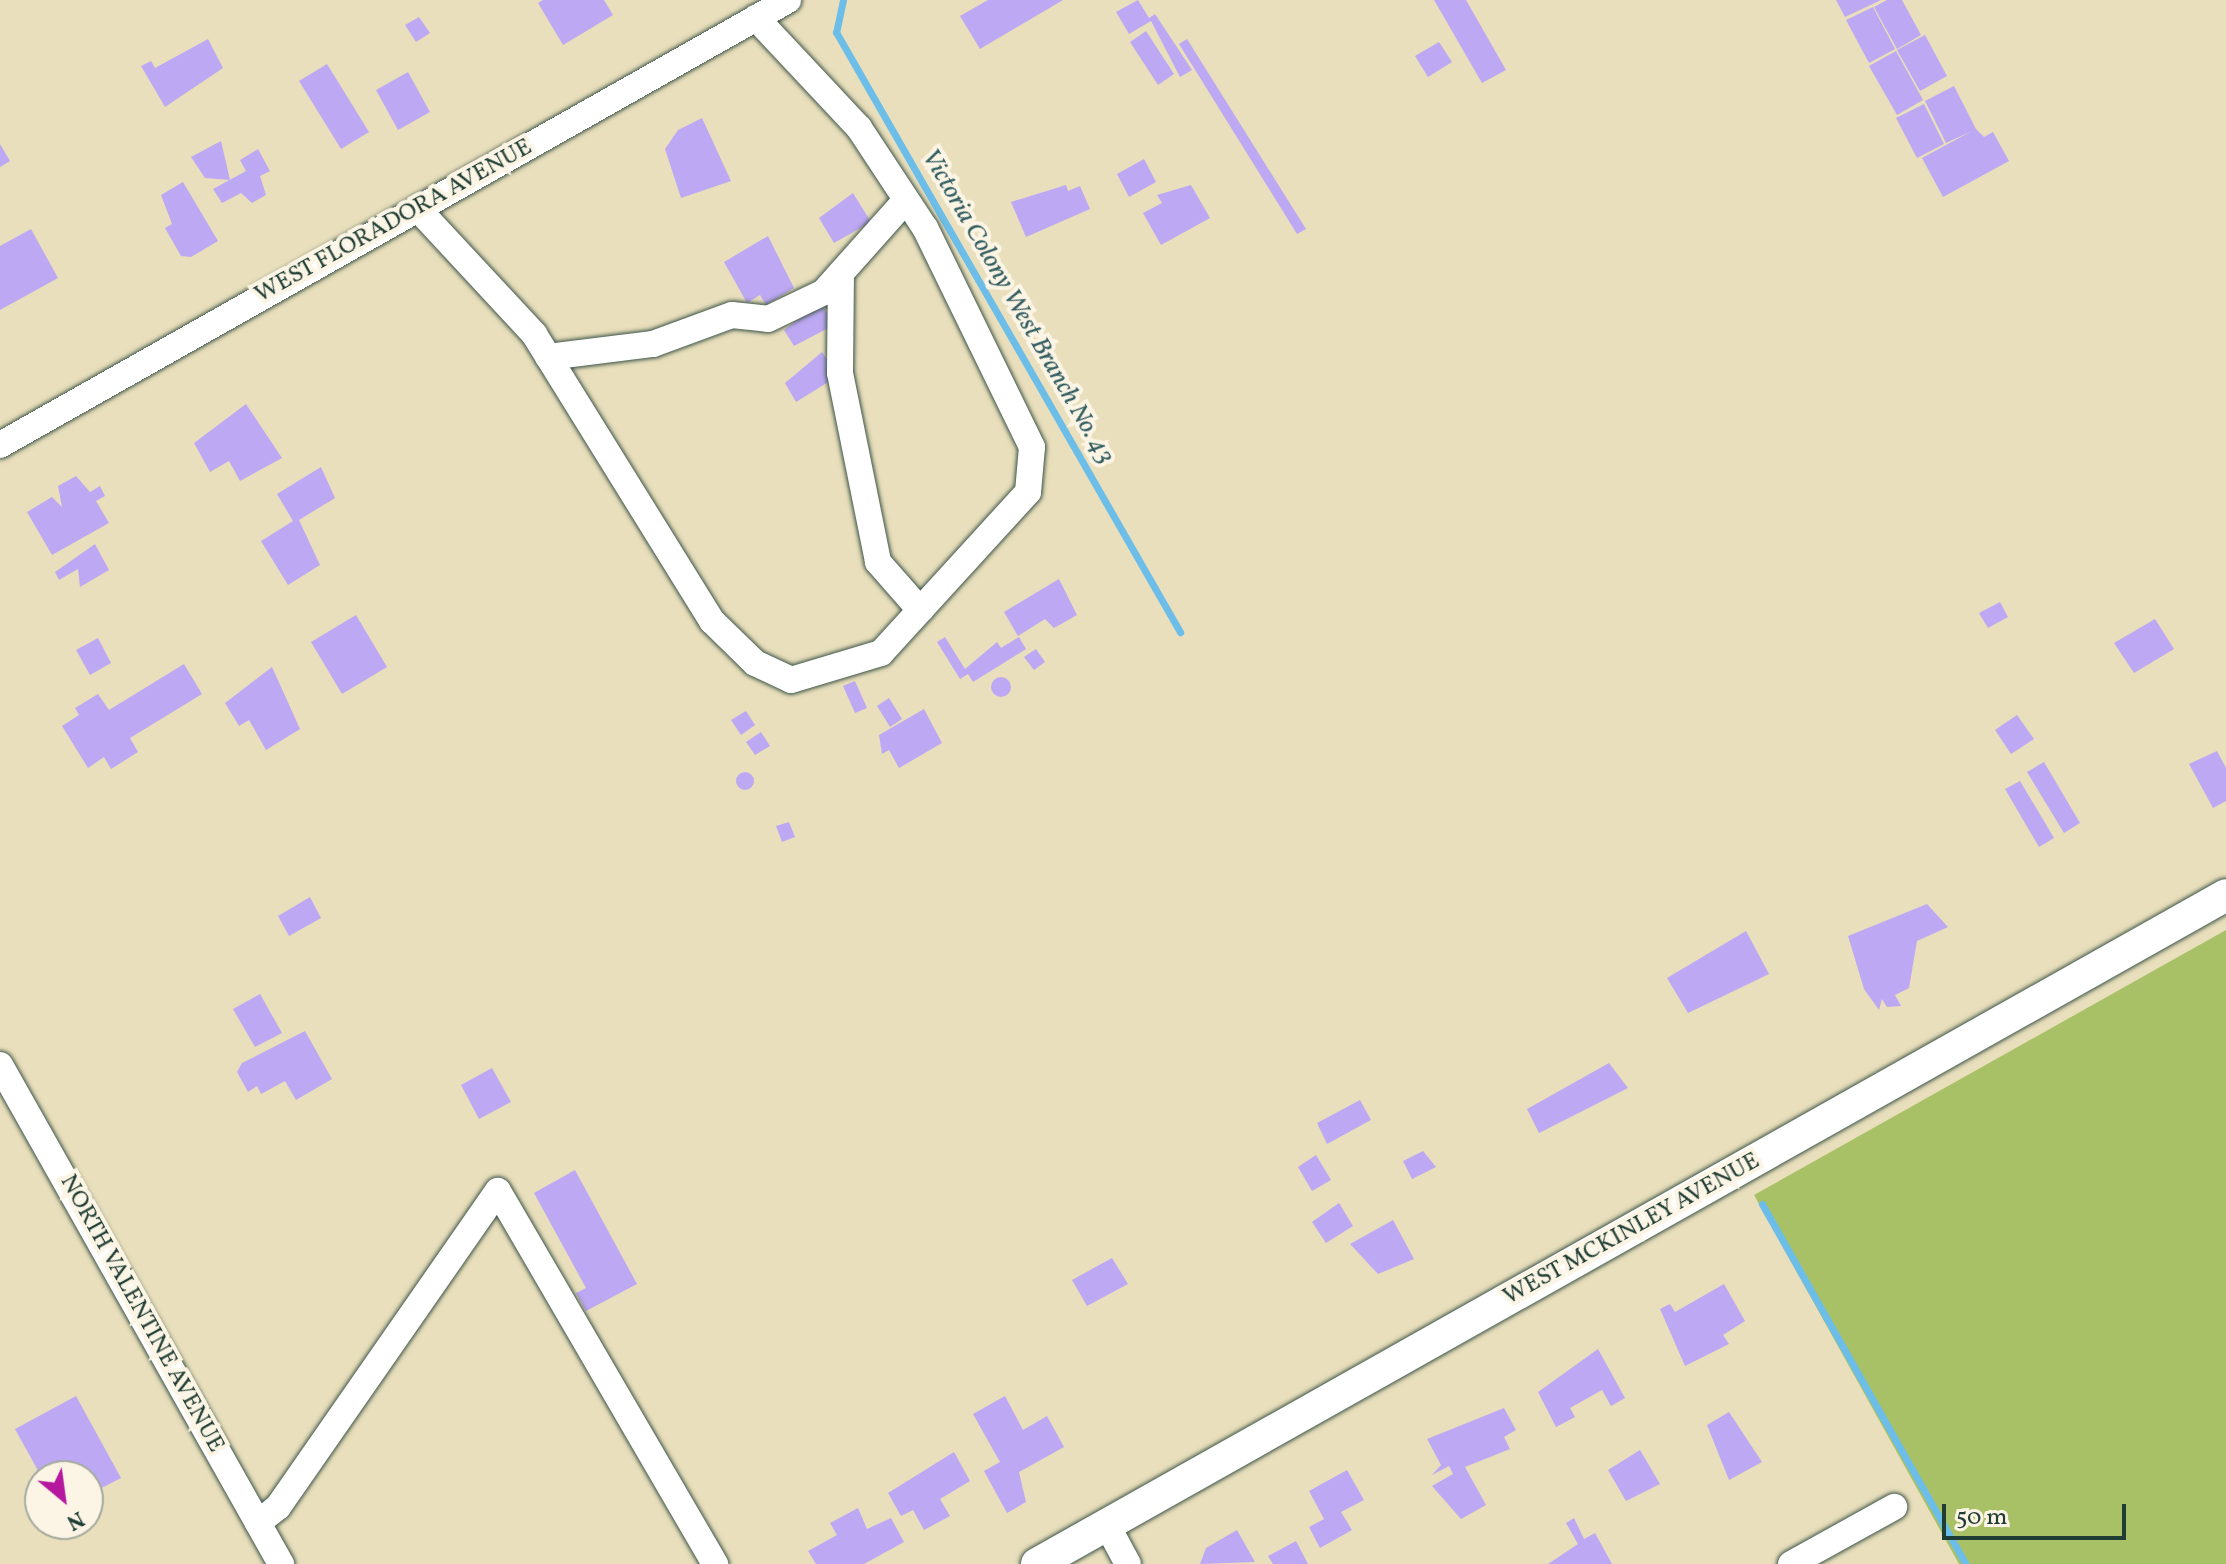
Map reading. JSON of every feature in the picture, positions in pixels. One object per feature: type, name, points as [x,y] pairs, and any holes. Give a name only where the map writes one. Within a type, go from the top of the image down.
[{"type":"main road","name":"WEST MCKINLEY AVENUE","points":[[1037,1564],[2226,895]]},
{"type":"street","name":"WEST FLORADORA AVENUE","points":[[0,445],[788,0]]},
{"type":"street","points":[[418,209],[548,357],[712,621],[755,663],[791,680],[881,653],[1028,492],[1032,447],[906,200],[859,128],[756,18]]},
{"type":"street","points":[[548,357],[653,344],[732,315],[768,319],[824,292],[906,200]]},
{"type":"street","points":[[841,273],[840,373],[878,562],[920,610]]},
{"type":"street","name":"NORTH VALENTINE AVENUE","points":[[0,1065],[281,1564]]},
{"type":"street","points":[[258,1523],[278,1507],[498,1191],[715,1564]]},
{"type":"street","points":[[1791,1564],[1894,1507]]},
{"type":"street","points":[[1107,1525],[1128,1564]]},
{"type":"green space","points":[[2226,930],[2226,1564],[1959,1564],[1754,1195]]},
{"type":"building","points":[[543,0],[604,0],[613,15],[563,45],[538,3]]},
{"type":"building","points":[[988,0],[1063,0],[980,49],[960,16]]},
{"type":"building","points":[[1138,0],[1149,18],[1155,14],[1192,70],[1180,77],[1151,21],[1129,34],[1116,12]]},
{"type":"building","points":[[1434,0],[1466,0],[1506,70],[1482,83]]},
{"type":"building","points":[[1836,0],[1881,0],[1845,17]]},
{"type":"building","points":[[1887,0],[1902,0],[1921,35],[1897,49],[1874,7]]},
{"type":"building","points":[[1873,7],[1895,49],[1869,63],[1846,20]]},
{"type":"building","points":[[419,17],[430,33],[416,42],[405,25]]},
{"type":"building","points":[[1146,31],[1174,74],[1158,85],[1130,42]]},
{"type":"building","points":[[1925,35],[1947,76],[1920,91],[1897,50]]},
{"type":"building","points":[[208,39],[223,68],[165,107],[141,66],[151,61],[155,68]]},
{"type":"building","points":[[1187,39],[1306,229],[1297,234],[1179,44]]},
{"type":"building","points":[[1439,42],[1452,62],[1428,77],[1415,56]]},
{"type":"building","points":[[1896,51],[1923,100],[1897,115],[1869,66]]},
{"type":"building","points":[[327,64],[369,132],[341,149],[299,81]]},
{"type":"building","points":[[408,72],[430,112],[398,130],[376,90]]},
{"type":"building","points":[[1954,86],[1976,129],[1984,137],[1993,132],[2009,161],[1943,197],[1922,158],[1972,131],[1946,143],[1925,101]]},
{"type":"building","points":[[1924,104],[1944,144],[1917,158],[1896,118]]},
{"type":"building","points":[[702,118],[731,181],[681,198],[665,149],[678,130]]},
{"type":"building","points":[[221,141],[230,180],[205,178],[191,157]]},
{"type":"building","points":[[0,144],[10,161],[0,167]]},
{"type":"building","points":[[258,149],[270,171],[260,176],[266,195],[252,203],[241,193],[222,203],[213,189],[246,171],[240,160]]},
{"type":"building","points":[[1144,159],[1156,182],[1129,197],[1117,174]]},
{"type":"building","points":[[183,182],[218,241],[191,257],[181,256],[165,228],[172,224],[161,195]]},
{"type":"building","points":[[1066,185],[1068,191],[1080,186],[1090,209],[1026,237],[1011,202]]},
{"type":"building","points":[[1191,185],[1210,218],[1161,245],[1143,213],[1162,203],[1157,195]]},
{"type":"building","points":[[853,193],[871,222],[834,243],[819,218]]},
{"type":"building","points":[[31,229],[58,278],[0,310],[0,246]]},
{"type":"building","points":[[768,236],[794,288],[766,305],[760,295],[747,303],[724,262]]},
{"type":"building","points":[[821,303],[834,325],[794,346],[784,330]]},
{"type":"building","points":[[822,352],[838,376],[796,402],[785,383]]},
{"type":"building","points":[[246,404],[282,458],[240,481],[229,461],[210,472],[194,443]]},
{"type":"building","points":[[321,467],[335,498],[299,520],[320,565],[288,585],[261,541],[293,521],[277,494]]},
{"type":"building","points":[[76,476],[90,492],[100,486],[105,496],[96,501],[109,523],[52,555],[27,512],[52,497],[62,507],[58,486]]},
{"type":"building","points":[[95,544],[109,570],[80,587],[78,569],[59,580],[55,572]]},
{"type":"building","points":[[1059,579],[1077,615],[1054,628],[1045,619],[1018,636],[1004,612]]},
{"type":"building","points":[[2000,602],[2008,617],[1988,628],[1979,613]]},
{"type":"building","points":[[356,615],[387,667],[342,694],[311,642]]},
{"type":"building","points":[[2155,619],[2174,649],[2134,673],[2114,643]]},
{"type":"building","points":[[945,637],[965,669],[997,642],[1001,648],[1019,637],[1026,649],[973,682],[968,674],[960,679],[937,642]]},
{"type":"building","points":[[98,638],[111,663],[90,675],[76,650]]},
{"type":"building","points":[[1036,649],[1045,662],[1034,670],[1024,657]]},
{"type":"building","points":[[184,664],[202,694],[130,738],[138,752],[111,769],[104,757],[88,768],[62,726],[79,715],[75,708],[98,694],[109,710]]},
{"type":"building","points":[[272,667],[300,729],[266,750],[249,720],[239,726],[225,703]]},
{"type":"building","points":[[1001,677],[1008,680],[1011,687],[1008,694],[1001,697],[994,694],[991,687],[994,680]]},
{"type":"building","points":[[855,681],[867,708],[855,713],[843,686]]},
{"type":"building","points":[[889,698],[902,719],[890,727],[877,706]]},
{"type":"building","points":[[924,709],[942,743],[899,768],[889,750],[882,754],[879,735]]},
{"type":"building","points":[[746,711],[755,725],[741,735],[731,720]]},
{"type":"building","points":[[2017,715],[2034,739],[2011,754],[1995,730]]},
{"type":"building","points":[[761,732],[770,746],[755,755],[746,742]]},
{"type":"building","points":[[2217,751],[2226,768],[2226,801],[2213,808],[2189,764]]},
{"type":"building","points":[[2044,762],[2080,823],[2064,833],[2027,772]]},
{"type":"building","points":[[745,772],[754,781],[745,790],[736,781]]},
{"type":"building","points":[[2020,781],[2054,838],[2039,847],[2005,789]]},
{"type":"building","points":[[789,822],[795,837],[782,842],[776,826]]},
{"type":"building","points":[[310,897],[321,918],[289,936],[278,916]]},
{"type":"building","points":[[1927,904],[1948,927],[1917,941],[1909,988],[1895,995],[1901,1006],[1887,1007],[1882,999],[1879,1010],[1864,989],[1848,936]]},
{"type":"building","points":[[1746,931],[1769,974],[1688,1013],[1667,978]]},
{"type":"building","points":[[260,994],[282,1033],[255,1047],[233,1009]]},
{"type":"building","points":[[305,1031],[332,1079],[296,1100],[285,1081],[261,1094],[257,1086],[248,1092],[237,1072],[242,1063]]},
{"type":"building","points":[[1609,1063],[1628,1088],[1539,1133],[1527,1109]]},
{"type":"building","points":[[492,1068],[511,1102],[479,1119],[461,1085]]},
{"type":"building","points":[[1360,1100],[1371,1120],[1327,1144],[1317,1123]]},
{"type":"building","points":[[1423,1151],[1436,1167],[1412,1179],[1403,1161]]},
{"type":"building","points":[[1316,1155],[1331,1180],[1312,1191],[1298,1167]]},
{"type":"building","points":[[575,1170],[637,1284],[586,1311],[576,1293],[586,1288],[534,1193]]},
{"type":"building","points":[[1339,1203],[1353,1226],[1326,1243],[1312,1222]]},
{"type":"building","points":[[1393,1220],[1414,1259],[1378,1274],[1350,1244]]},
{"type":"building","points":[[1112,1258],[1128,1284],[1087,1306],[1072,1280]]},
{"type":"building","points":[[1724,1284],[1745,1321],[1723,1335],[1729,1344],[1685,1366],[1660,1309],[1670,1304],[1675,1312]]},
{"type":"building","points":[[1598,1349],[1625,1398],[1611,1406],[1602,1390],[1570,1408],[1575,1417],[1556,1427],[1538,1392]]},
{"type":"building","points":[[76,1396],[121,1478],[104,1487],[104,1460],[32,1460],[15,1429]]},
{"type":"building","points":[[1005,1396],[1023,1430],[1047,1416],[1064,1447],[1019,1472],[1026,1502],[1007,1513],[984,1471],[1000,1462],[973,1414]]},
{"type":"building","points":[[1504,1408],[1516,1430],[1504,1437],[1510,1449],[1465,1467],[1486,1505],[1461,1519],[1432,1486],[1453,1474],[1449,1466],[1432,1475],[1441,1465],[1427,1439]]},
{"type":"building","points":[[1729,1412],[1762,1462],[1729,1480],[1707,1425]]},
{"type":"building","points":[[1640,1450],[1660,1484],[1626,1501],[1608,1470]]},
{"type":"building","points":[[954,1452],[970,1481],[940,1499],[950,1516],[924,1530],[913,1510],[901,1516],[888,1493]]},
{"type":"building","points":[[1347,1470],[1364,1500],[1341,1512],[1352,1530],[1320,1548],[1309,1527],[1324,1519],[1309,1491]]},
{"type":"building","points":[[858,1508],[867,1529],[891,1518],[904,1542],[864,1564],[816,1564],[808,1551],[837,1535],[830,1523]]},
{"type":"building","points":[[1574,1518],[1584,1539],[1595,1533],[1612,1564],[1548,1564],[1578,1544],[1566,1523]]},
{"type":"building","points":[[1237,1530],[1255,1562],[1200,1564],[1206,1548]]},
{"type":"building","points":[[1296,1541],[1308,1564],[1273,1564],[1268,1556]]},
{"type":"waterway","name":"Victoria Colony West Branch No. 43","points":[[843,0],[836,32],[1180,632]]},
{"type":"waterway","name":"Victoria Colony West Branch No. 43","points":[[1762,1204],[1966,1564]]}]
